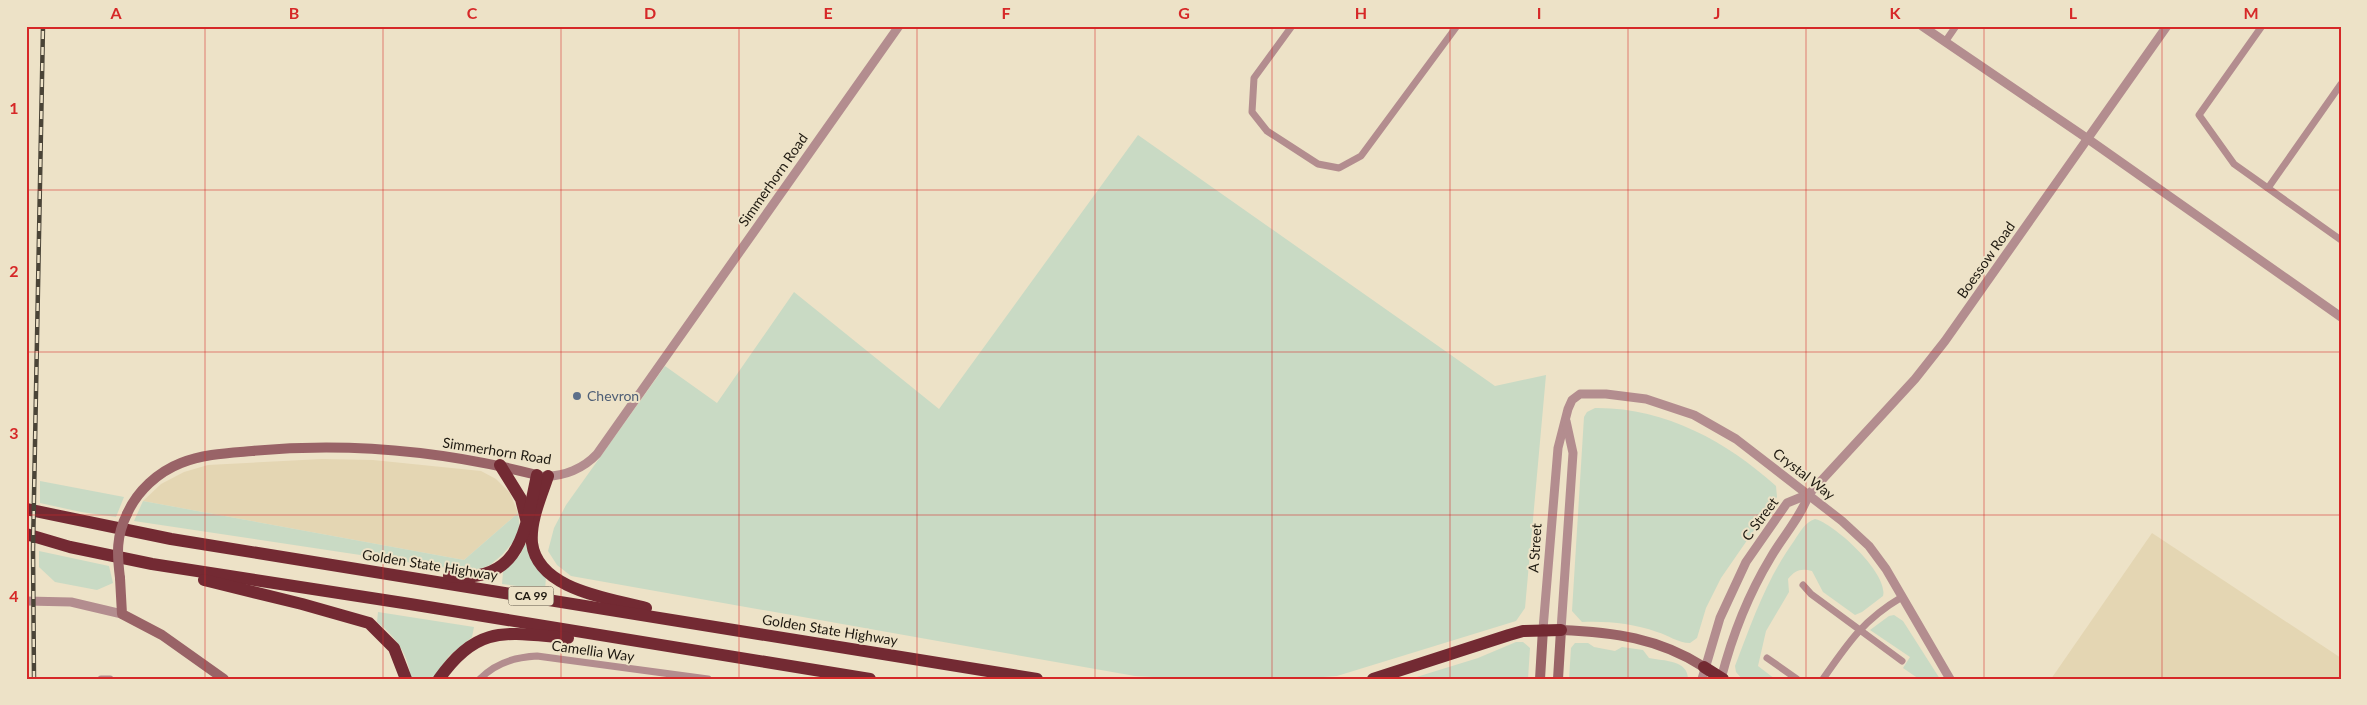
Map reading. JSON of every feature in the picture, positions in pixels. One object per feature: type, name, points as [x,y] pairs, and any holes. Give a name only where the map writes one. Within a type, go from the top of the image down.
[{"type":"highway","points":[[500,465],[521,499],[526,522]]},
{"type":"highway","points":[[380,572],[469,577],[486,574],[505,564],[519,546],[542,475]]},
{"type":"highway","points":[[542,475],[532,542],[534,552],[550,575],[578,589],[711,625]]},
{"type":"highway","name":"Golden State Highway","points":[[26,509],[171,539],[1044,679]]},
{"type":"highway","name":"CA 99","points":[[26,534],[70,547],[152,564],[870,679]]},
{"type":"highway","points":[[152,564],[209,582],[302,604],[369,624],[379,630],[394,648],[406,679]]},
{"type":"highway","points":[[1373,679],[1509,635],[1543,630],[1561,630]]},
{"type":"highway","points":[[438,679],[462,650],[494,635],[517,633],[659,646]]},
{"type":"highway","points":[[1703,673],[1722,678]]},
{"type":"main road","name":"Simmerhorn Road","points":[[122,614],[117,542],[119,530],[137,496],[165,471],[190,460],[230,453],[287,448],[358,448],[430,454],[500,465],[542,475]]},
{"type":"main road","points":[[122,614],[162,635],[224,679]]},
{"type":"main road","name":"A Street","points":[[1540,679],[1543,630]]},
{"type":"main road","name":"A Street","points":[[1558,679],[1561,630]]},
{"type":"main road","points":[[1561,630],[1600,631],[1648,640],[1671,648],[1703,673]]},
{"type":"street","name":"Simmerhorn Road","points":[[542,475],[578,469],[597,454],[899,26]]},
{"type":"street","points":[[1292,26],[1254,78],[1252,112],[1267,131],[1318,164],[1339,168],[1361,156],[1457,26]]},
{"type":"street","points":[[1922,26],[1935,30],[1945,42],[2088,139],[2341,317]]},
{"type":"street","points":[[1945,42],[1956,26]]},
{"type":"street","name":"Boessow Road","points":[[1809,494],[1909,386],[1945,342],[2167,26]]},
{"type":"street","points":[[2262,26],[2199,115],[2234,164],[2341,240]]},
{"type":"street","points":[[2268,188],[2341,84]]},
{"type":"street","name":"Crystal Way","points":[[1572,400],[1580,394],[1591,393],[1646,399],[1694,415],[1736,439],[1809,494],[1868,546],[1886,568],[1950,679]]},
{"type":"street","name":"A Street","points":[[1543,630],[1558,448],[1572,400]]},
{"type":"street","name":"A Street","points":[[1561,630],[1573,453],[1566,420]]},
{"type":"street","points":[[1722,678],[1746,604],[1772,556],[1802,514],[1809,494]]},
{"type":"street","name":"C Street","points":[[1703,673],[1720,618],[1746,562],[1786,503],[1809,494]]},
{"type":"street","points":[[1803,585],[1811,594],[1902,661]]},
{"type":"street","points":[[1823,679],[1859,629],[1876,614],[1902,597]]},
{"type":"street","points":[[26,601],[71,602],[122,614]]},
{"type":"street","name":"Camellia Way","points":[[480,679],[503,663],[513,659],[537,656],[708,679]]},
{"type":"street","points":[[1767,658],[1797,679]]},
{"type":"street","points":[[101,679],[110,679]]},
{"type":"shaded area","points":[[322,459],[373,460],[481,471],[496,479],[510,493],[518,513],[464,560],[143,501],[161,484],[184,472],[208,465]]},
{"type":"shaded area","points":[[2152,533],[2341,658],[2341,679],[2051,679]]},
{"type":"green space","points":[[1138,135],[1495,386],[1546,375],[1525,608],[1516,621],[1337,676],[1287,679],[1185,679],[1135,676],[571,576],[557,565],[548,551],[554,528],[566,505],[665,366],[717,403],[794,292],[939,409]]},
{"type":"green space","points":[[1595,408],[1621,409],[1645,413],[1693,430],[1715,441],[1736,455],[1776,486],[1777,497],[1721,578],[1706,608],[1697,638],[1690,643],[1681,642],[1661,633],[1629,625],[1610,622],[1582,622],[1572,611],[1584,417],[1587,412]]},
{"type":"green space","points":[[40,481],[124,497],[116,517],[81,512],[40,503]]},
{"type":"green space","points":[[143,501],[464,560],[518,513],[520,528],[514,541],[490,565],[477,570],[460,570],[134,521]]},
{"type":"green space","points":[[1815,519],[1835,530],[1859,551],[1878,575],[1883,587],[1883,596],[1855,615],[1823,592],[1812,571],[1801,570],[1796,572],[1788,579],[1789,592],[1766,631],[1758,666],[1775,679],[1742,679],[1736,672],[1735,666],[1760,602],[1784,556],[1808,522]]},
{"type":"green space","points":[[525,544],[528,544],[546,577],[545,590],[502,584],[503,572],[520,555]]},
{"type":"green space","points":[[39,551],[109,566],[113,583],[97,590],[55,582],[39,567]]},
{"type":"green space","points":[[378,612],[474,627],[472,637],[449,656],[433,679],[411,679],[404,654],[396,640],[377,622]]},
{"type":"green space","points":[[1894,615],[1903,621],[1940,679],[1919,679],[1903,668],[1910,657],[1870,630],[1889,616]]},
{"type":"green space","points":[[1516,642],[1523,642],[1530,648],[1528,679],[1410,679],[1478,658]]},
{"type":"green space","points":[[1575,643],[1588,643],[1594,647],[1615,651],[1622,647],[1643,650],[1649,658],[1674,662],[1680,665],[1687,673],[1688,679],[1569,679],[1571,648]]},
{"type":"railway","points":[[34,679],[33,549],[43,26]]},
{"type":"place","name":"Chevron","points":[[577,396]]}]
